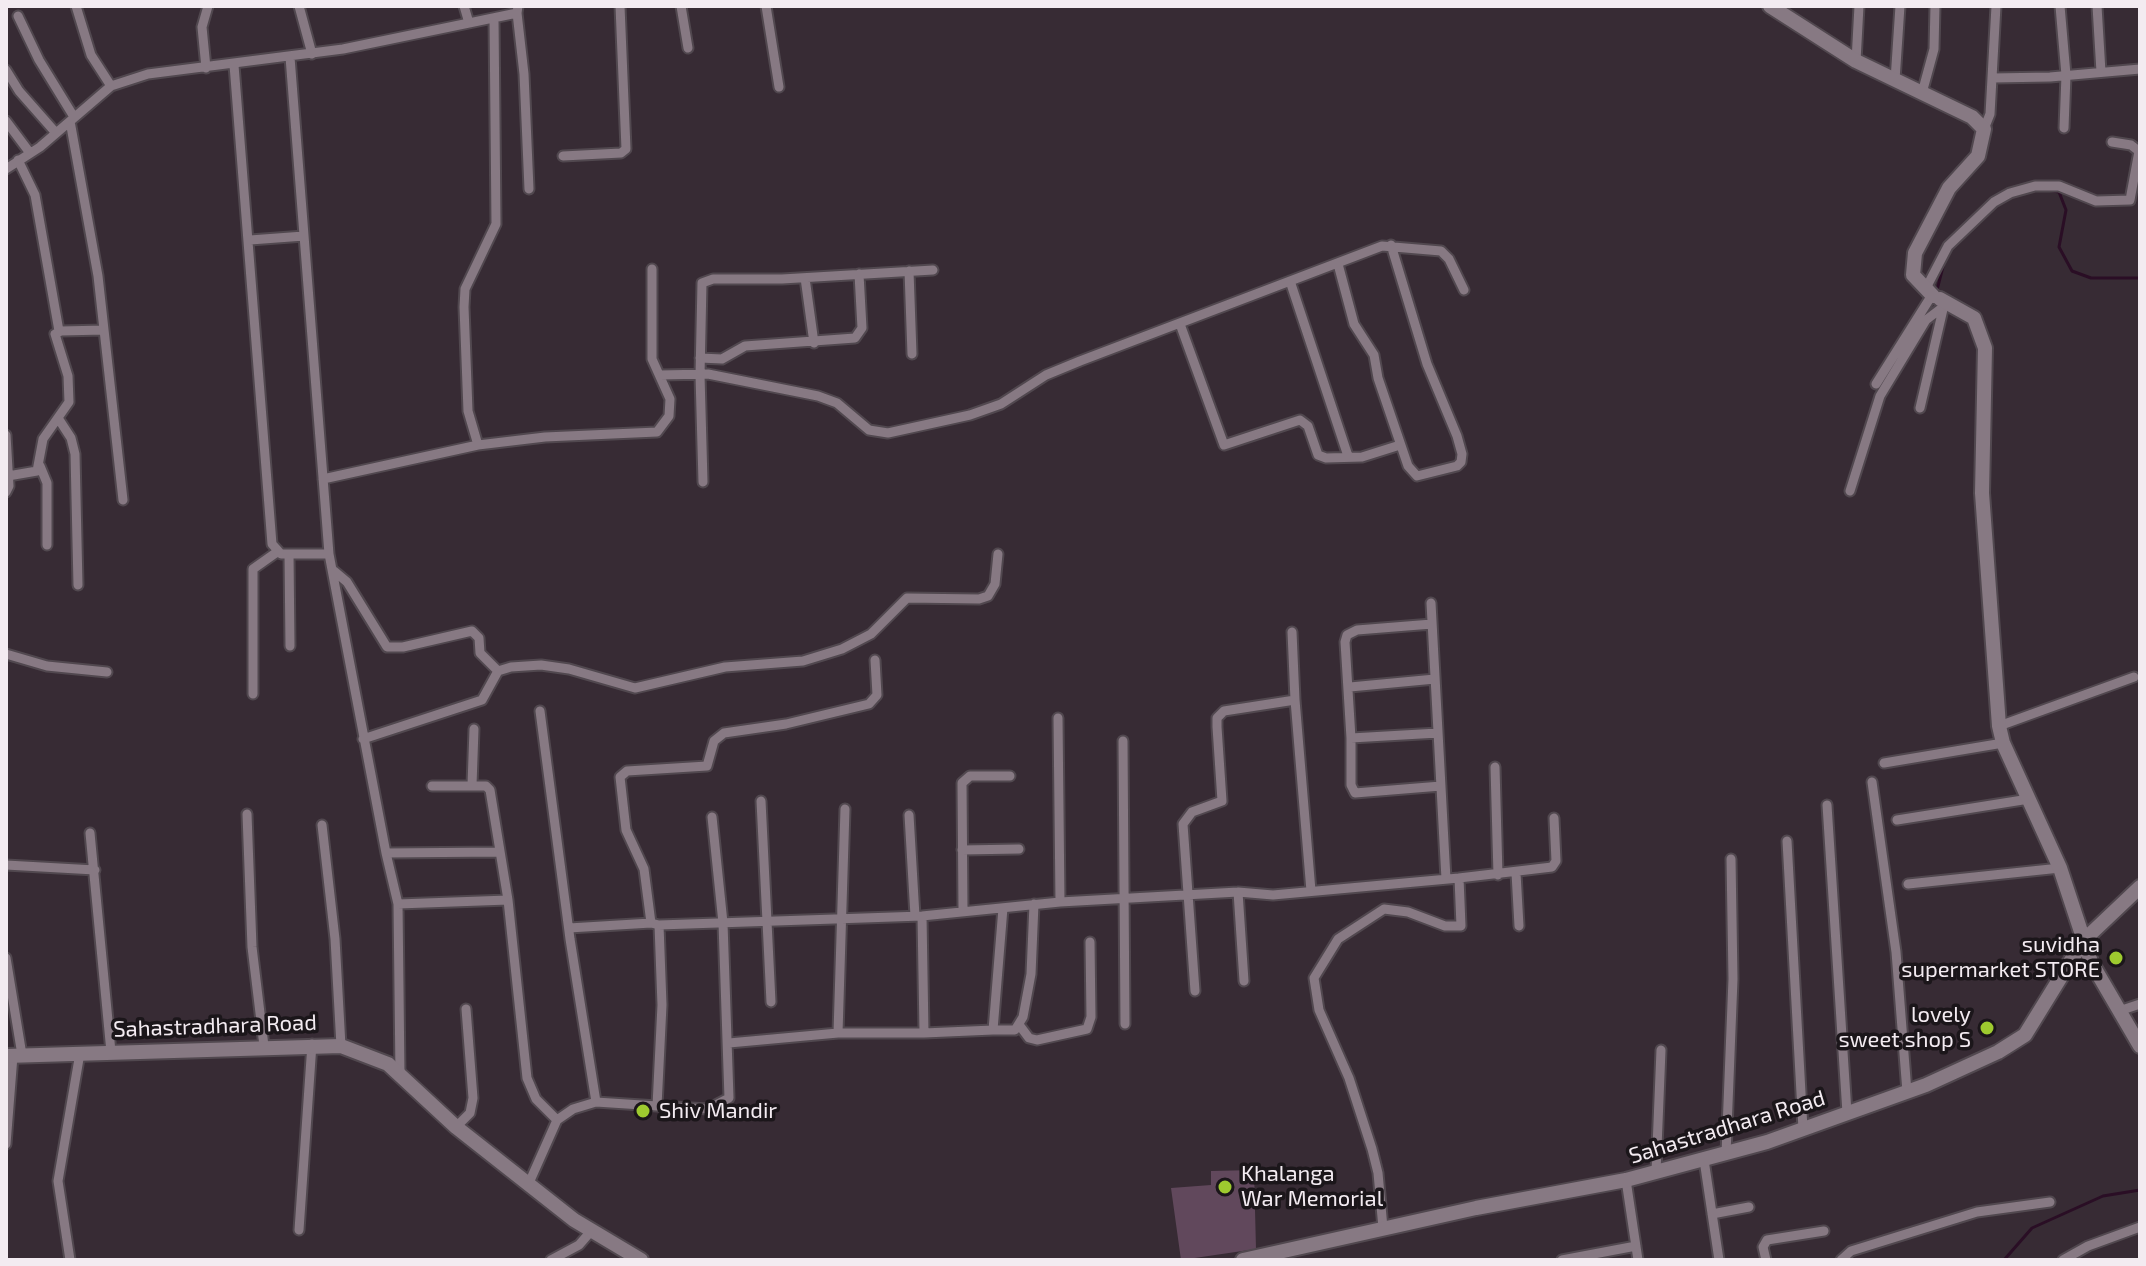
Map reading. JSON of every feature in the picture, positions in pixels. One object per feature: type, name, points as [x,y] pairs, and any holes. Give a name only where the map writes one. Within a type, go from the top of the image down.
[{"type":"main road","points":[[1770,6],[1856,61],[1972,117],[1984,129],[1981,151],[1949,188],[1915,253],[1913,275],[1936,298],[1979,324],[1985,348],[1982,493],[1999,726],[2003,743],[2060,868],[2083,941],[2101,984],[2140,1046]]},
{"type":"main road","name":"Sahastradhara Road","points":[[1243,1260],[1383,1228],[1626,1180],[1726,1154],[1907,1092],[2017,1042],[2025,1035],[2083,941],[2140,887]]},
{"type":"main road","name":"Sahastradhara Road","points":[[14,1056],[312,1044],[341,1046],[388,1064],[456,1127],[592,1230],[641,1260]]},
{"type":"street","points":[[76,6],[91,55],[111,86]]},
{"type":"street","points":[[206,68],[202,27],[208,6]]},
{"type":"street","points":[[299,6],[312,54]]},
{"type":"street","points":[[464,6],[469,23]]},
{"type":"street","points":[[563,156],[621,153],[626,149],[620,6]]},
{"type":"street","points":[[681,6],[688,48]]},
{"type":"street","points":[[766,6],[779,87]]},
{"type":"street","points":[[1856,61],[1859,6]]},
{"type":"street","points":[[1895,80],[1900,6]]},
{"type":"street","points":[[1922,93],[1934,49],[1935,6]]},
{"type":"street","points":[[1984,129],[1990,114],[1996,6]]},
{"type":"street","points":[[2060,6],[2066,75],[2064,128]]},
{"type":"street","points":[[2097,6],[2101,72]]},
{"type":"street","points":[[6,169],[56,133],[111,86],[148,74],[312,54],[494,18],[517,10],[524,74],[529,189]]},
{"type":"street","points":[[18,16],[72,119],[104,330],[123,500]]},
{"type":"street","points":[[478,445],[468,411],[464,307],[465,289],[496,224],[494,18]]},
{"type":"street","points":[[290,57],[329,554],[363,739],[398,904],[400,1075]]},
{"type":"street","points":[[234,65],[250,240],[256,380],[271,536],[277,552]]},
{"type":"street","points":[[1993,78],[2140,69]]},
{"type":"street","points":[[6,70],[19,91],[56,133]]},
{"type":"street","points":[[6,121],[30,153]]},
{"type":"street","points":[[1920,408],[1936,298],[1948,246],[1994,202],[2010,193],[2035,186],[2059,186],[2096,201],[2130,200],[2139,151],[2131,145],[2112,142]]},
{"type":"street","points":[[18,160],[35,195],[59,331],[55,341],[71,394],[43,439],[40,466],[47,483],[47,545]]},
{"type":"street","points":[[250,240],[304,236]]},
{"type":"street","points":[[660,375],[700,375],[764,383],[818,396],[837,403],[869,430],[888,433],[980,412],[1001,404],[1046,375],[1391,245],[1441,251],[1449,259],[1464,290]]},
{"type":"street","points":[[1338,264],[1354,324],[1374,355],[1378,378],[1408,466],[1417,476],[1461,462],[1457,436],[1420,342],[1391,245]]},
{"type":"street","points":[[323,479],[478,445],[545,437],[657,432],[669,416],[670,399],[652,359],[652,269]]},
{"type":"street","points":[[703,482],[700,375],[702,283],[713,279],[805,278],[933,270]]},
{"type":"street","points":[[909,271],[912,354]]},
{"type":"street","points":[[700,358],[722,359],[745,346],[814,343],[859,336],[862,328],[859,274]]},
{"type":"street","points":[[805,278],[814,343]]},
{"type":"street","points":[[1290,281],[1348,456]]},
{"type":"street","points":[[1876,384],[1936,298]]},
{"type":"street","points":[[1850,491],[1880,396],[1936,298]]},
{"type":"street","points":[[1180,324],[1224,445],[1300,420],[1308,426],[1318,455],[1326,458],[1362,457],[1400,445]]},
{"type":"street","points":[[59,331],[104,330]]},
{"type":"street","points":[[58,418],[71,438],[75,454],[78,585]]},
{"type":"street","points":[[6,435],[6,492]]},
{"type":"street","points":[[8,476],[32,473],[40,466]]},
{"type":"street","points":[[253,694],[253,569],[277,552],[329,554]]},
{"type":"street","points":[[289,554],[290,646]]},
{"type":"street","points":[[498,671],[541,665],[569,669],[635,688],[725,667],[803,661],[842,649],[871,634],[907,598],[979,599],[988,596],[995,584],[998,554]]},
{"type":"street","points":[[334,571],[347,582],[361,602],[387,647],[403,647],[472,631],[479,638],[480,653],[498,671]]},
{"type":"street","points":[[1431,603],[1446,879]]},
{"type":"street","points":[[1432,624],[1357,630],[1347,635],[1351,785],[1355,793],[1441,786]]},
{"type":"street","points":[[1292,632],[1311,891]]},
{"type":"street","points":[[6,654],[47,666],[107,672]]},
{"type":"street","points":[[657,1106],[662,1005],[655,924],[644,869],[623,815],[618,783],[623,773],[707,766],[714,741],[724,733],[786,724],[869,704],[877,695],[875,660]]},
{"type":"street","points":[[363,739],[482,700],[498,671]]},
{"type":"street","points":[[1999,726],[2134,677]]},
{"type":"street","points":[[1350,687],[1435,679]]},
{"type":"street","points":[[1195,991],[1183,824],[1192,812],[1218,803],[1224,795],[1217,718],[1232,707],[1295,700]]},
{"type":"street","points":[[540,711],[596,1102]]},
{"type":"street","points":[[1058,718],[1060,902]]},
{"type":"street","points":[[472,785],[474,729]]},
{"type":"street","points":[[1351,738],[1438,733]]},
{"type":"street","points":[[1123,741],[1121,898],[1125,1024]]},
{"type":"street","points":[[1884,763],[2003,743]]},
{"type":"street","points":[[1495,767],[1498,875]]},
{"type":"street","points":[[963,910],[963,780],[970,776],[1010,776]]},
{"type":"street","points":[[1872,782],[1896,952],[1907,1092]]},
{"type":"street","points":[[432,786],[472,785],[486,786],[490,790],[508,900],[527,1078],[536,1099],[557,1120]]},
{"type":"street","points":[[1897,820],[2029,799]]},
{"type":"street","points":[[761,801],[771,1002]]},
{"type":"street","points":[[1827,805],[1847,1113]]},
{"type":"street","points":[[838,1033],[844,919],[845,809]]},
{"type":"street","points":[[247,814],[252,947],[264,1046]]},
{"type":"street","points":[[909,815],[924,1033]]},
{"type":"street","points":[[529,1183],[557,1120],[573,1109],[596,1102],[708,1109],[729,1098],[723,923],[712,817]]},
{"type":"street","points":[[569,928],[918,916],[1121,898],[1238,892],[1273,895],[1516,873],[1548,868],[1556,861],[1554,818]]},
{"type":"street","points":[[322,825],[335,939],[341,1046]]},
{"type":"street","points":[[90,833],[111,1052]]},
{"type":"street","points":[[1787,841],[1803,1129]]},
{"type":"street","points":[[962,850],[1019,849]]},
{"type":"street","points":[[386,853],[500,852]]},
{"type":"street","points":[[1726,1154],[1733,979],[1731,859]]},
{"type":"street","points":[[6,865],[95,870]]},
{"type":"street","points":[[1908,884],[2060,868]]},
{"type":"street","points":[[1516,873],[1519,926]]},
{"type":"street","points":[[1383,1228],[1378,1173],[1372,1149],[1349,1078],[1319,1010],[1314,978],[1338,939],[1384,909],[1408,912],[1445,926],[1461,926],[1459,878]]},
{"type":"street","points":[[1238,892],[1244,981]]},
{"type":"street","points":[[398,904],[508,900]]},
{"type":"street","points":[[729,1043],[838,1033],[1015,1030],[1020,1026],[1031,974],[1034,904]]},
{"type":"street","points":[[993,1030],[1003,908]]},
{"type":"street","points":[[1020,1026],[1029,1038],[1037,1040],[1087,1029],[1091,1017],[1090,942]]},
{"type":"street","points":[[6,958],[14,1056],[6,1144]]},
{"type":"street","points":[[2119,1011],[2140,1004]]},
{"type":"street","points":[[456,1127],[470,1113],[473,1098],[466,1009]]},
{"type":"street","points":[[299,1230],[312,1044]]},
{"type":"street","points":[[1656,1172],[1661,1050]]},
{"type":"street","points":[[70,1260],[58,1181],[80,1053]]},
{"type":"street","points":[[1704,1160],[1719,1260]]},
{"type":"street","points":[[1626,1180],[1638,1260]]},
{"type":"street","points":[[1841,1260],[1851,1251],[1977,1212],[2050,1202]]},
{"type":"street","points":[[1712,1214],[1749,1207]]},
{"type":"street","points":[[2063,1260],[2088,1246],[2140,1227]]},
{"type":"street","points":[[551,1260],[579,1245],[592,1230]]},
{"type":"street","points":[[1766,1260],[1763,1247],[1767,1240],[1824,1231]]},
{"type":"street","points":[[1562,1260],[1636,1246]]},
{"type":"shaded area","points":[[1254,1170],[1256,1249],[1181,1260],[1171,1188],[1211,1185],[1211,1171]]},
{"type":"waterway","points":[[2047,190],[2059,192],[2066,210],[2059,247],[2072,271],[2091,278],[2140,278]]},
{"type":"waterway","points":[[1936,294],[1945,259]]},
{"type":"waterway","points":[[2004,1260],[2032,1228],[2103,1196],[2140,1190]]},
{"type":"place","name":"suvidha supermarket STORE","points":[[2116,958]]},
{"type":"place","name":"lovely sweet shop S","points":[[1987,1028]]},
{"type":"place","name":"Shiv Mandir","points":[[643,1111]]},
{"type":"place","name":"Khalanga War Memorial","points":[[1225,1187]]}]
